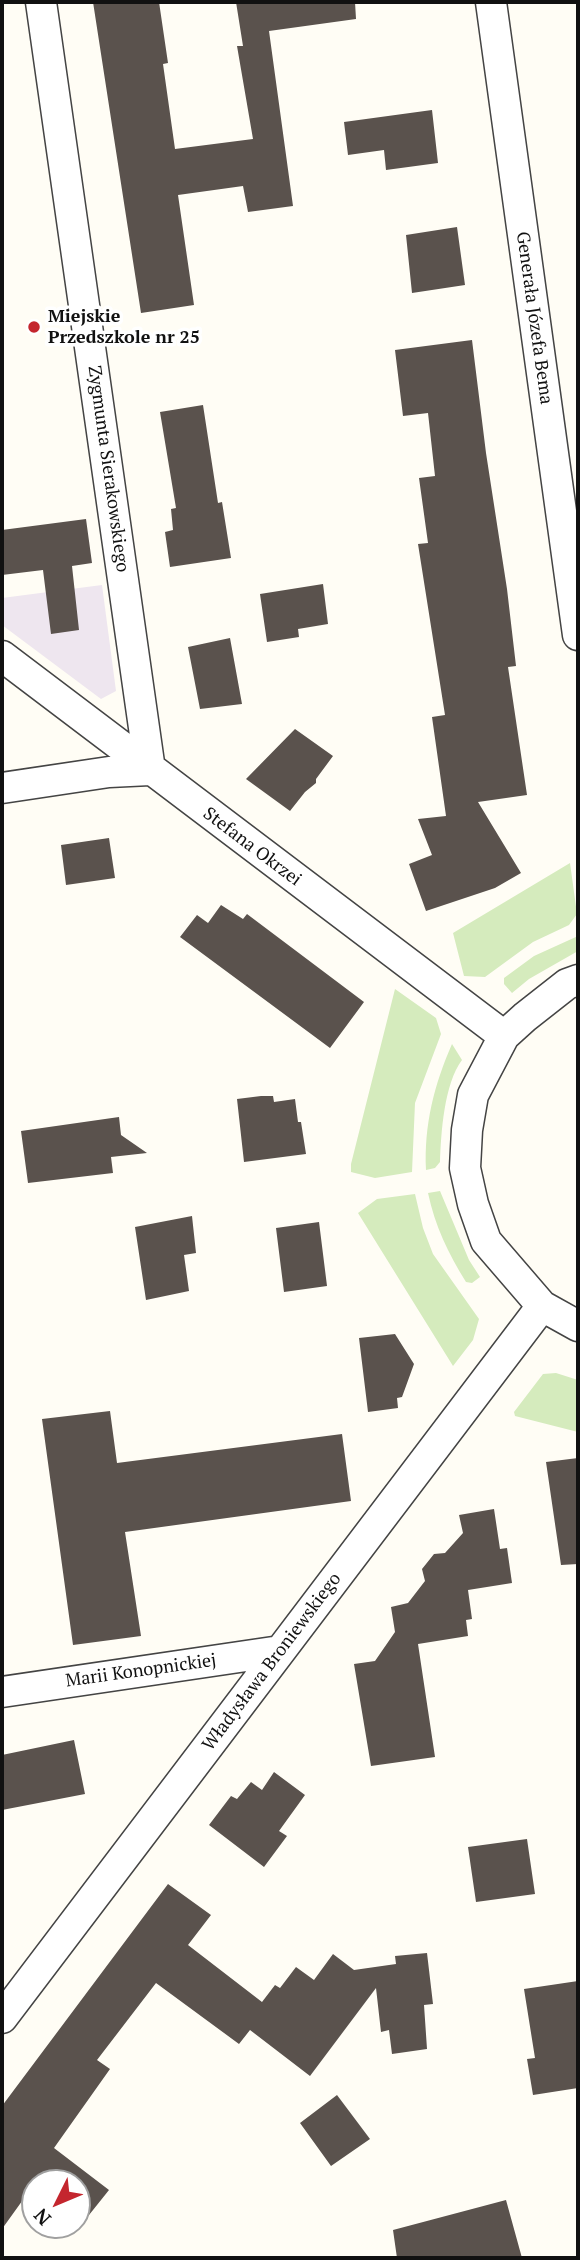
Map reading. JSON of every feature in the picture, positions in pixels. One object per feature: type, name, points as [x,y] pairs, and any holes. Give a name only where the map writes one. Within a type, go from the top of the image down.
[{"type":"street","name":"Zygmunta Sierakowskiego","points":[[41,2],[150,770]]},
{"type":"street","name":"Generała Józefa Bema","points":[[491,2],[578,635]]},
{"type":"street","name":"Stefana Okrzei","points":[[2,656],[504,1036]]},
{"type":"street","points":[[2,788],[108,772],[150,770]]},
{"type":"street","points":[[578,981],[567,984],[504,1036],[473,1095],[464,1168],[486,1241],[542,1306],[578,1326]]},
{"type":"street","name":"Władysława Broniewskiego","points":[[2,2018],[542,1306]]},
{"type":"street","name":"Marii Konopnickiej","points":[[2,1692],[280,1651]]},
{"type":"shaded area","points":[[102,585],[116,691],[101,699],[2,625],[2,598]]},
{"type":"green space","points":[[570,863],[577,914],[569,925],[533,942],[485,977],[464,976],[453,933]]},
{"type":"green space","points":[[578,936],[578,951],[529,979],[512,993],[504,984],[504,978],[534,956]]},
{"type":"green space","points":[[395,989],[436,1018],[441,1034],[415,1103],[412,1172],[375,1178],[351,1172],[351,1164]]},
{"type":"green space","points":[[452,1044],[462,1060],[447,1095],[440,1162],[435,1168],[426,1170],[432,1106]]},
{"type":"green space","points":[[440,1191],[469,1260],[480,1277],[472,1283],[466,1282],[459,1271],[434,1217],[428,1193]]},
{"type":"green space","points":[[415,1194],[423,1228],[433,1254],[479,1319],[473,1340],[453,1366],[358,1213],[377,1199]]},
{"type":"green space","points":[[556,1373],[578,1380],[578,1432],[515,1416],[514,1412],[543,1374]]},
{"type":"building","points":[[93,2],[159,2],[168,63],[163,64],[175,149],[253,139],[237,46],[243,46],[236,2],[355,2],[356,19],[269,31],[293,206],[248,212],[243,186],[178,195],[194,305],[141,313]]},
{"type":"building","points":[[432,110],[438,163],[386,170],[384,150],[348,155],[344,122]]},
{"type":"building","points":[[457,227],[465,285],[412,293],[406,235]]},
{"type":"building","points":[[472,340],[507,589],[516,666],[508,667],[527,795],[478,802],[521,873],[495,888],[426,911],[409,864],[432,855],[418,819],[446,816],[432,717],[445,715],[418,544],[428,543],[419,478],[435,476],[428,413],[403,416],[395,350]]},
{"type":"building","points":[[203,405],[218,503],[222,502],[231,558],[170,567],[165,532],[173,530],[171,509],[176,508],[160,412]]},
{"type":"building","points":[[86,519],[92,563],[72,566],[79,630],[51,634],[43,570],[2,575],[2,530]]},
{"type":"building","points":[[323,584],[328,624],[298,629],[299,637],[267,642],[260,594]]},
{"type":"building","points":[[230,638],[242,704],[200,709],[188,647]]},
{"type":"building","points":[[295,729],[333,756],[316,779],[316,783],[290,811],[246,779]]},
{"type":"building","points":[[109,838],[115,878],[66,885],[61,845]]},
{"type":"building","points":[[221,905],[243,919],[247,914],[364,1002],[330,1048],[180,937],[197,915],[208,923]]},
{"type":"building","points":[[273,1096],[274,1102],[295,1099],[306,1154],[244,1162],[237,1099]]},
{"type":"building","points":[[119,1117],[121,1135],[147,1153],[111,1157],[113,1173],[28,1183],[21,1131]]},
{"type":"building","points":[[192,1216],[196,1253],[184,1255],[189,1291],[146,1300],[135,1227]]},
{"type":"building","points":[[319,1222],[327,1286],[284,1292],[276,1228]]},
{"type":"building","points":[[395,1334],[414,1364],[402,1397],[397,1398],[398,1408],[368,1412],[359,1338]]},
{"type":"building","points":[[110,1411],[117,1463],[342,1434],[351,1501],[125,1532],[141,1636],[73,1645],[42,1419]]},
{"type":"building","points":[[578,1458],[578,1564],[561,1565],[546,1462]]},
{"type":"building","points":[[494,1509],[500,1549],[507,1548],[512,1583],[468,1590],[472,1619],[466,1620],[468,1636],[418,1644],[435,1757],[371,1766],[354,1664],[375,1661],[395,1632],[391,1607],[408,1603],[425,1581],[422,1569],[434,1554],[445,1553],[463,1533],[459,1515]]},
{"type":"building","points":[[74,1740],[85,1794],[2,1810],[2,1755]]},
{"type":"building","points":[[274,1772],[305,1795],[279,1831],[287,1836],[264,1867],[209,1825],[231,1796],[237,1799],[251,1782],[262,1790]]},
{"type":"building","points":[[527,1839],[535,1894],[476,1902],[468,1847]]},
{"type":"building","points":[[168,1884],[211,1915],[188,1945],[262,2002],[275,1985],[280,1988],[296,1967],[314,1980],[333,1954],[354,1970],[396,1964],[395,1956],[427,1953],[433,2004],[424,2005],[427,2049],[392,2054],[389,2030],[381,2032],[376,1988],[310,2076],[250,2030],[239,2044],[156,1983],[97,2060],[110,2069],[54,2148],[82,2169],[21,2169],[21,2203],[2,2229],[2,2106]]},
{"type":"building","points":[[578,1981],[578,2088],[533,2095],[527,2059],[535,2058],[524,1989]]},
{"type":"building","points":[[337,2095],[370,2139],[331,2166],[300,2123]]},
{"type":"building","points":[[91,2176],[109,2190],[91,2212]]},
{"type":"building","points":[[506,2200],[522,2258],[397,2258],[393,2230]]},
{"type":"place","name":"Miejskie Przedszkole nr 25","points":[[34,327]]}]
